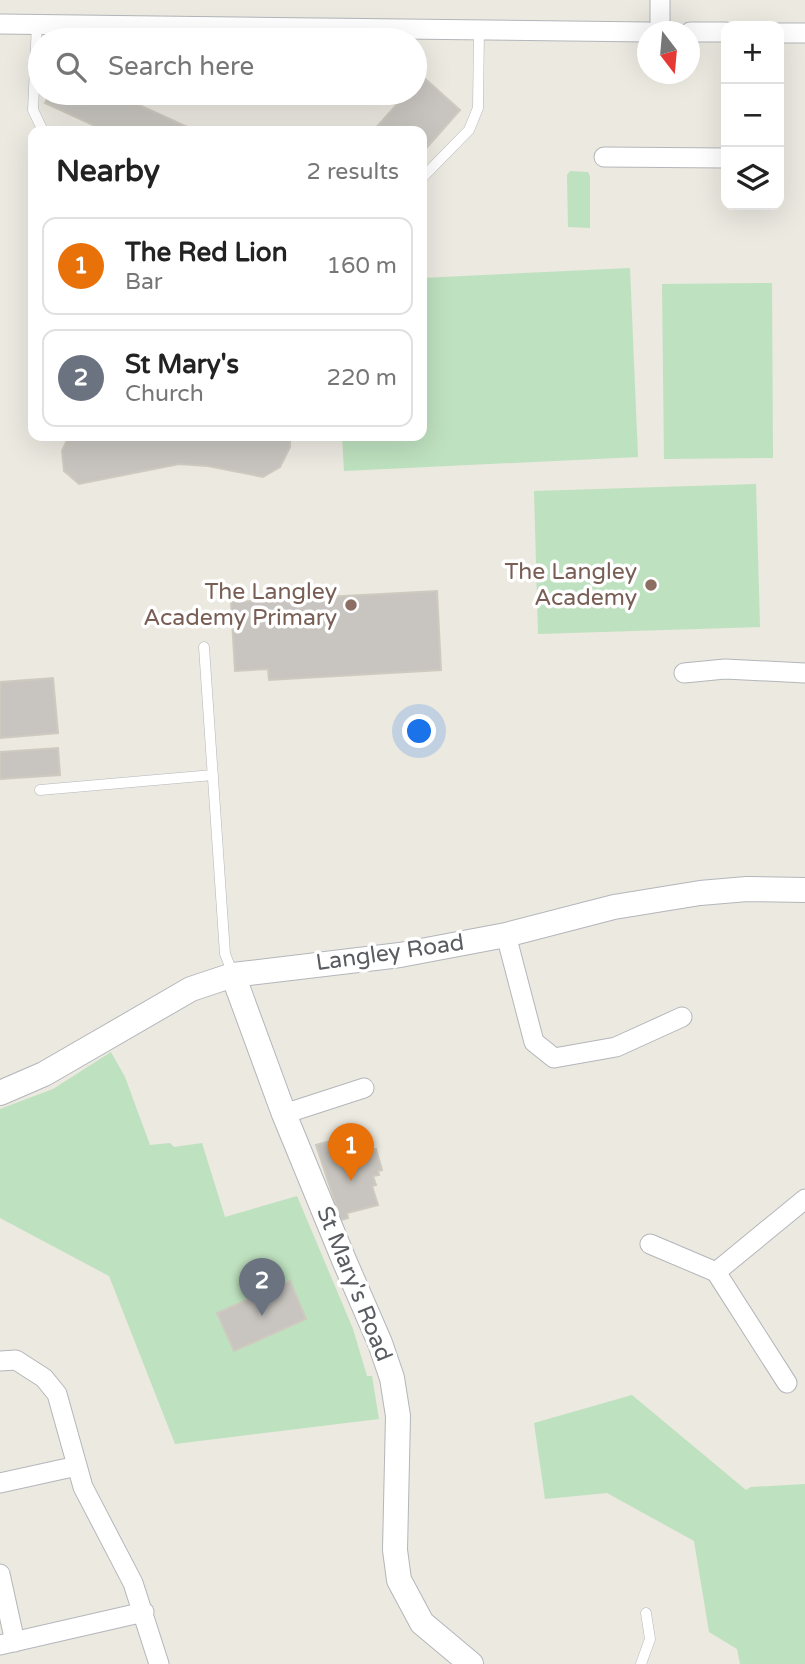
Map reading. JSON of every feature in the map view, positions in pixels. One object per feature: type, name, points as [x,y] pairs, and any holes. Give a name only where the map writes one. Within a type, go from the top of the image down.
[{"type":"street","points":[[660,0],[660,21]]},
{"type":"street","points":[[0,24],[331,28]]},
{"type":"street","points":[[427,29],[637,32]]},
{"type":"street","points":[[700,32],[721,32]]},
{"type":"street","points":[[784,33],[805,33]]},
{"type":"street","points":[[604,158],[721,158]]},
{"type":"street","points":[[684,673],[725,669],[805,673]]},
{"type":"street","name":"Langley Road","points":[[0,1093],[44,1074],[191,989],[233,975],[400,955],[506,935],[614,907],[700,893],[805,890]]},
{"type":"street","points":[[506,935],[534,1042],[554,1058],[616,1047],[682,1017]]},
{"type":"street","name":"St Mary's Road","points":[[233,975],[284,1114],[380,1343],[392,1378],[398,1416],[395,1550],[399,1580],[422,1623],[471,1664]]},
{"type":"street","points":[[284,1114],[364,1087]]},
{"type":"street","points":[[716,1272],[805,1199]]},
{"type":"street","points":[[650,1244],[716,1272],[787,1384]]},
{"type":"street","points":[[0,1361],[16,1360],[44,1378],[57,1394],[83,1487],[133,1583],[159,1664]]},
{"type":"street","points":[[0,1483],[77,1466]]},
{"type":"street","points":[[0,1574],[7,1643],[144,1612]]},
{"type":"lane","points":[[37,24],[37,28]]},
{"type":"lane","points":[[427,173],[469,130],[478,108],[478,30]]},
{"type":"lane","points":[[33,105],[41,126]]},
{"type":"lane","points":[[204,647],[225,954],[233,975]]},
{"type":"lane","points":[[40,790],[213,775]]},
{"type":"lane","points":[[641,1664],[650,1639],[646,1612]]},
{"type":"green space","points":[[570,171],[588,172],[590,176],[590,228],[568,227],[567,175]]},
{"type":"green space","points":[[630,268],[638,457],[344,471],[342,441],[427,441],[427,278]]},
{"type":"green space","points":[[772,283],[773,458],[664,459],[662,284]]},
{"type":"green space","points":[[756,484],[760,627],[538,634],[534,491]]},
{"type":"green space","points":[[111,1052],[125,1077],[150,1145],[170,1143],[174,1147],[202,1143],[225,1217],[297,1196],[353,1329],[367,1376],[372,1376],[379,1419],[175,1444],[109,1276],[0,1218],[0,1109],[53,1089]]},
{"type":"green space","points":[[632,1395],[746,1490],[751,1487],[805,1484],[805,1664],[740,1664],[737,1649],[709,1632],[694,1541],[607,1493],[545,1499],[534,1423]]},
{"type":"building","points":[[427,80],[460,110],[427,147],[427,126],[377,126],[396,105],[427,105]]},
{"type":"building","points":[[49,105],[139,105],[185,126],[95,126]]},
{"type":"building","points":[[67,441],[290,441],[290,447],[280,467],[263,477],[208,466],[179,464],[79,484],[64,471],[62,451]]},
{"type":"building","points":[[437,591],[441,670],[269,680],[268,669],[235,671],[231,602]]},
{"type":"building","points":[[53,678],[58,733],[0,738],[0,682]]},
{"type":"building","points":[[58,748],[60,775],[0,779],[0,752]]},
{"type":"building","points":[[334,1140],[340,1158],[376,1149],[382,1170],[378,1171],[379,1175],[373,1176],[376,1185],[372,1186],[378,1205],[347,1213],[348,1218],[341,1220],[316,1145]]},
{"type":"building","points":[[290,1281],[306,1319],[234,1351],[217,1313]]},
{"type":"place","name":"The Langley Academy","points":[[651,585]]},
{"type":"place","name":"The Langley Academy Primary","points":[[351,605]]},
{"type":"place","name":"The Red Lion","points":[[351,1181]]},
{"type":"place","name":"St Mary's","points":[[262,1316]]}]
